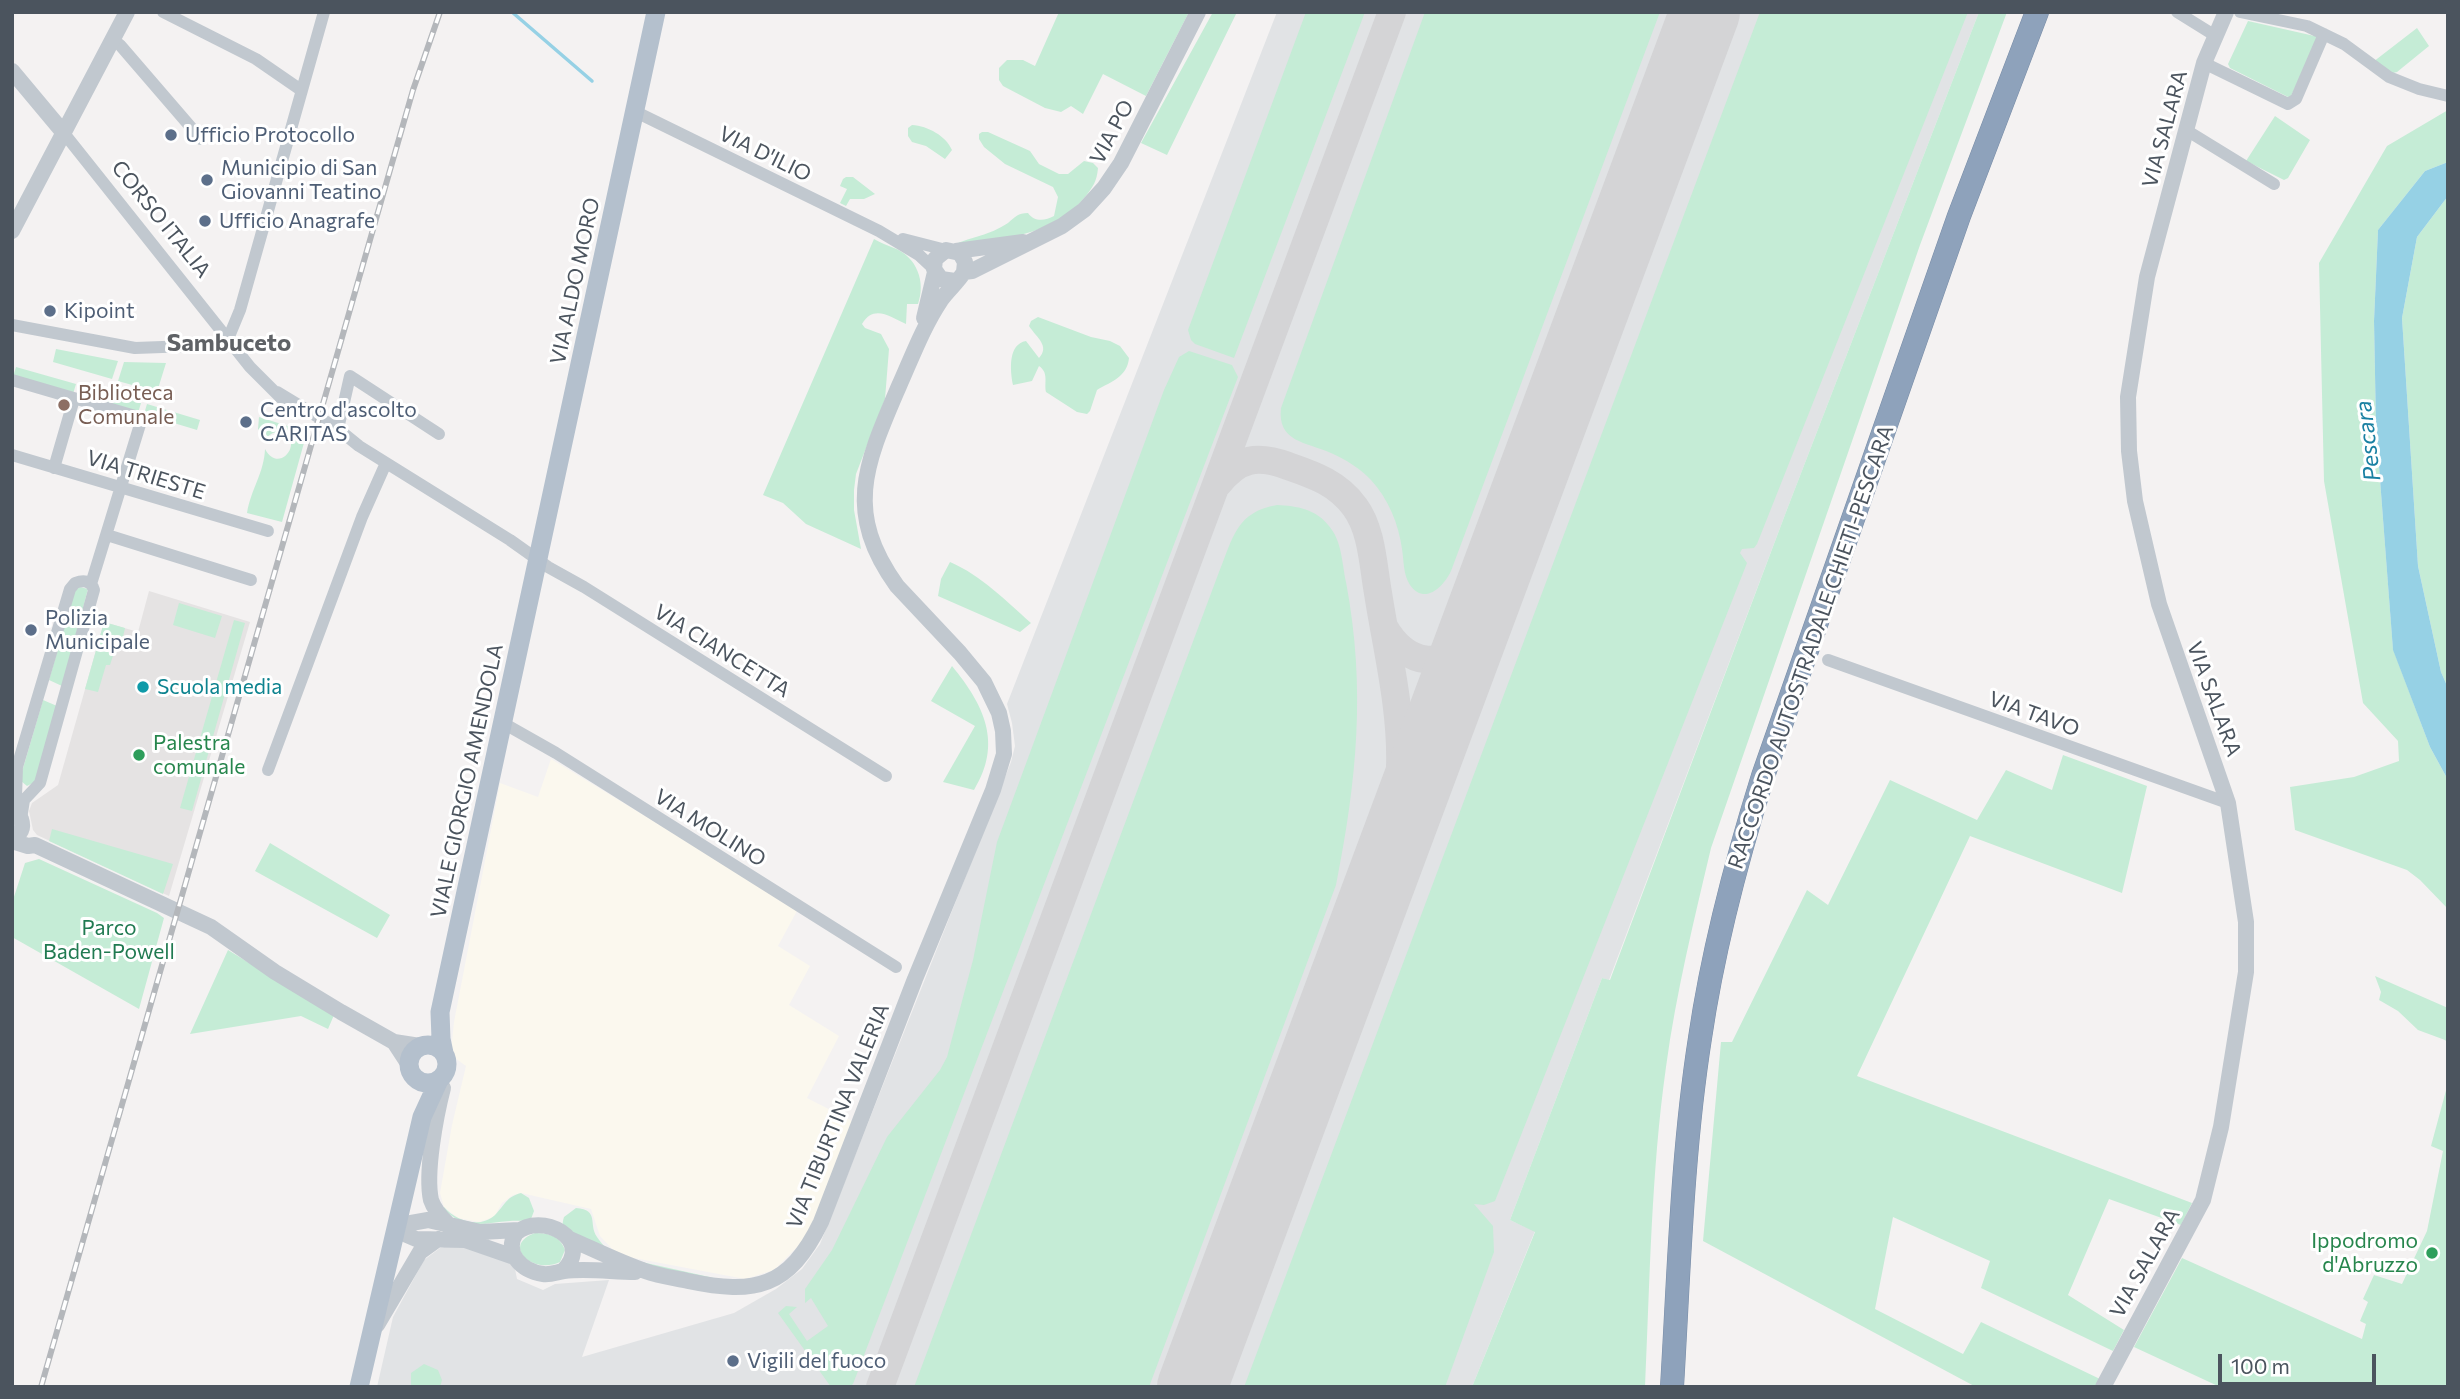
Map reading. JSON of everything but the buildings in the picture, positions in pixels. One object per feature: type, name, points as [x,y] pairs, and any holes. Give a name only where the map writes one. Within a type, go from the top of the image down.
[{"type":"highway","name":"RACCORDO AUTOSTRADALE CHIETI-PESCARA","points":[[1657,1387],[1679,1083],[1696,974],[1726,846],[1748,775],[1927,262],[2021,12]]},
{"type":"highway","name":"RACCORDO AUTOSTRADALE CHIETI-PESCARA","points":[[1672,1387],[1686,1164],[1695,1077],[1710,976],[1735,872],[1763,776],[1909,357],[2037,12]]},
{"type":"main road","name":"VIA ALDO MORO","points":[[538,560],[656,12]]},
{"type":"main road","name":"VIALE GIORGIO AMENDOLA","points":[[444,1053],[440,1012],[538,560]]},
{"type":"main road","name":"VIALE GIORGIO AMENDOLA","points":[[422,1046],[440,1012]]},
{"type":"main road","points":[[359,1387],[422,1117],[448,1064],[444,1053],[435,1046],[422,1046],[412,1054],[422,1117]]},
{"type":"main road","points":[[413,1073],[428,1083],[441,1077]]},
{"type":"street","points":[[12,231],[127,12]]},
{"type":"street","points":[[163,12],[256,59],[301,90]]},
{"type":"street","points":[[12,325],[135,348],[218,345],[228,340],[240,310],[324,12]]},
{"type":"street","name":"VIA PO","points":[[960,276],[1029,241],[1049,234],[1074,218],[1104,188],[1121,163],[1198,12]]},
{"type":"street","points":[[2177,12],[2214,35]]},
{"type":"street","name":"VIA SALARA","points":[[2103,1387],[2197,1212],[2212,1169],[2245,989],[2248,951],[2241,876],[2228,803],[2155,591],[2135,501],[2129,451],[2128,397],[2147,277],[2203,63],[2226,12]]},
{"type":"street","points":[[2240,12],[2307,26],[2344,44],[2389,77],[2418,89],[2448,96]]},
{"type":"street","points":[[2203,63],[2288,104],[2296,99],[2324,34]]},
{"type":"street","points":[[112,39],[201,139]]},
{"type":"street","name":"CORSO ITALIA","points":[[12,71],[250,367],[277,392],[538,560]]},
{"type":"street","name":"VIA D'ILIO","points":[[634,111],[879,231],[919,256],[934,271]]},
{"type":"street","points":[[2186,130],[2274,184]]},
{"type":"street","name":"VIA D'ILIO","points":[[879,231],[919,244],[951,250]]},
{"type":"street","name":"VIA PO","points":[[951,250],[1029,241]]},
{"type":"street","points":[[951,250],[965,262],[960,276],[920,338],[937,255],[951,250]]},
{"type":"street","points":[[934,271],[946,281],[960,276]]},
{"type":"street","name":"VIA TIBURTINA VALERIA","points":[[570,1239],[648,1272],[740,1289],[768,1281],[802,1254],[821,1222],[993,790],[1001,768],[1004,746],[999,713],[984,682],[892,579],[874,549],[866,519],[865,483],[871,456],[920,338]]},
{"type":"street","points":[[338,429],[350,376],[439,433]]},
{"type":"street","points":[[12,380],[142,418],[92,584],[94,590],[40,783],[24,800],[15,824]]},
{"type":"street","name":"CORSO ITALIA","points":[[277,392],[287,406],[309,421],[347,442],[356,443]]},
{"type":"street","points":[[54,468],[74,399]]},
{"type":"street","name":"VIA TRIESTE","points":[[12,455],[268,531]]},
{"type":"street","points":[[268,770],[362,517],[386,463]]},
{"type":"street","points":[[107,535],[251,579]]},
{"type":"street","name":"VIA CIANCETTA","points":[[538,560],[886,776]]},
{"type":"street","points":[[32,790],[23,789],[18,783],[17,767],[70,589],[78,582],[92,584]]},
{"type":"street","name":"VIA TAVO","points":[[1828,660],[2228,803]]},
{"type":"street","name":"VIA MOLINO","points":[[503,723],[556,753],[896,967]]},
{"type":"street","points":[[18,783],[15,824],[35,845],[211,927],[275,972],[394,1042],[422,1046]]},
{"type":"street","points":[[394,1042],[413,1073]]},
{"type":"street","points":[[441,1077],[444,1084],[434,1125],[430,1181],[432,1203],[447,1223]]},
{"type":"street","points":[[428,1220],[480,1232],[519,1230],[535,1225],[558,1229],[570,1239],[572,1255],[563,1271],[545,1274],[524,1267],[514,1257],[465,1240],[416,1239],[395,1230],[428,1220]]},
{"type":"street","points":[[514,1257],[512,1243],[519,1230]]},
{"type":"street","points":[[370,1336],[420,1252],[440,1239]]},
{"type":"street","name":"VIA TIBURTINA VALERIA","points":[[563,1271],[648,1272]]},
{"type":"shaded area","points":[[1277,12],[1979,12],[1609,980],[1602,978],[1510,1220],[1535,1231],[1472,1387],[377,1387],[393,1317],[424,1260],[440,1248],[457,1244],[506,1260],[515,1269],[517,1279],[543,1290],[555,1284],[609,1280],[582,1357],[734,1313],[776,1289],[802,1269],[820,1244],[1011,762],[1015,746],[1007,704]]},
{"type":"shaded area","points":[[149,591],[250,622],[169,896],[37,835],[33,830],[29,811],[32,803],[58,785],[104,622],[138,632]]},
{"type":"shaded area","points":[[551,759],[798,909],[778,946],[810,966],[789,1005],[839,1036],[807,1098],[854,1122],[808,1236],[774,1270],[745,1279],[618,1255],[600,1236],[591,1209],[521,1193],[502,1203],[494,1217],[479,1222],[458,1218],[444,1207],[440,1193],[466,1066],[455,1058],[451,1051],[454,1022],[500,783],[538,797]]},
{"type":"green space","points":[[1059,12],[1189,12],[1146,96],[1103,74],[1083,114],[1071,106],[1061,112],[1045,108],[1003,86],[999,80],[999,68],[1007,60],[1023,60],[1035,66]]},
{"type":"green space","points":[[1213,12],[1237,12],[1167,155],[1141,143]]},
{"type":"green space","points":[[1306,12],[1365,12],[1234,358],[1195,344],[1188,330]]},
{"type":"green space","points":[[1425,12],[1660,12],[1451,571],[1439,588],[1422,594],[1408,581],[1395,521],[1377,487],[1347,461],[1288,434],[1281,419],[1281,408]]},
{"type":"green space","points":[[1760,12],[1968,12],[1757,544],[1754,548],[1742,549],[1740,553],[1747,563],[1495,1201],[1484,1205],[1474,1204],[1493,1226],[1494,1252],[1445,1387],[1244,1387]]},
{"type":"green space","points":[[1979,12],[2007,12],[1920,245],[1711,848],[1680,984],[1661,1107],[1652,1227],[1645,1387],[1472,1387],[1535,1232],[1510,1220],[1602,978],[1610,980],[1786,512]]},
{"type":"green space","points":[[2248,21],[2319,37],[2290,98],[2230,68],[2228,64]]},
{"type":"green space","points":[[2417,28],[2429,46],[2397,72],[2393,73],[2373,62]]},
{"type":"green space","points":[[2448,110],[2448,162],[2425,171],[2378,230],[2374,321],[2376,427],[2393,649],[2430,747],[2448,780],[2448,909],[2407,870],[2295,830],[2290,787],[2354,777],[2399,761],[2398,741],[2363,703],[2324,481],[2319,263],[2387,146]]},
{"type":"green space","points":[[2275,116],[2310,140],[2288,178],[2284,180],[2246,161]]},
{"type":"green space","points":[[912,125],[930,130],[945,140],[952,150],[945,159],[926,146],[912,142],[908,136],[908,128]]},
{"type":"green space","points":[[982,132],[988,132],[1030,151],[1039,164],[1059,174],[1068,174],[1084,161],[1093,163],[1098,168],[1097,177],[1085,197],[1058,221],[1025,234],[953,245],[994,231],[1022,214],[1028,213],[1040,220],[1054,216],[1058,197],[1053,187],[1005,164],[984,147],[979,139]]},
{"type":"green space","points":[[846,177],[853,177],[875,194],[864,199],[850,199],[846,206],[840,203],[847,189],[840,186]]},
{"type":"green space","points":[[2448,196],[2448,688],[2441,672],[2418,566],[2402,318],[2417,237]]},
{"type":"green space","points":[[874,239],[909,257],[918,271],[921,287],[918,304],[907,304],[906,324],[877,313],[862,324],[865,328],[881,334],[889,349],[885,399],[856,474],[854,510],[861,549],[806,524],[783,503],[763,495]]},
{"type":"green space","points":[[1038,317],[1091,337],[1110,341],[1120,346],[1129,358],[1122,374],[1097,390],[1087,414],[1077,412],[1046,392],[1045,375],[1039,366],[1032,381],[1013,385],[1011,365],[1016,347],[1026,341],[1039,358],[1042,354],[1043,346],[1029,326],[1031,321]]},
{"type":"green space","points":[[56,349],[118,361],[112,379],[53,362]]},
{"type":"green space","points":[[1189,351],[1232,365],[1238,377],[853,1384],[849,1387],[831,1387],[778,1313],[786,1306],[797,1307],[789,1314],[807,1341],[828,1326],[811,1298],[805,1303],[805,1289],[832,1250],[887,1137],[940,1070],[947,1057],[973,960],[997,842],[1164,390],[1179,357]]},
{"type":"green space","points":[[124,362],[166,363],[157,392],[118,381]]},
{"type":"green space","points":[[16,367],[76,384],[73,394],[13,377]]},
{"type":"green space","points":[[81,385],[141,403],[138,413],[78,395]]},
{"type":"green space","points":[[147,404],[200,420],[197,430],[144,414]]},
{"type":"green space","points":[[259,417],[307,432],[282,522],[247,513],[265,449],[271,456],[282,458],[290,449],[291,443],[289,437],[281,432],[267,437],[258,429]]},
{"type":"green space","points":[[1277,505],[1312,512],[1324,520],[1337,538],[1341,552],[1356,659],[1356,734],[1349,808],[1336,885],[1149,1387],[914,1387],[1228,548],[1244,520],[1263,508]]},
{"type":"green space","points":[[950,562],[983,581],[1031,623],[1020,632],[938,596],[941,579]]},
{"type":"green space","points":[[80,587],[88,589],[62,686],[49,680],[75,590]]},
{"type":"green space","points":[[179,603],[222,616],[215,638],[173,625]]},
{"type":"green space","points":[[234,620],[245,623],[192,811],[180,808]]},
{"type":"green space","points":[[104,622],[125,628],[123,637],[119,637],[110,665],[106,665],[98,692],[85,689]]},
{"type":"green space","points":[[952,666],[973,695],[986,725],[987,756],[983,773],[974,790],[943,782],[975,726],[931,701]]},
{"type":"green space","points":[[43,700],[57,706],[35,782],[27,786],[21,781],[21,775]]},
{"type":"green space","points":[[2063,755],[2147,786],[2122,893],[1970,836],[1857,1076],[2192,1203],[2181,1225],[2109,1199],[2068,1295],[2124,1330],[2113,1351],[1981,1288],[1990,1261],[1893,1217],[1875,1309],[1963,1354],[1981,1322],[2100,1379],[2097,1387],[1976,1387],[1703,1241],[1721,1042],[1732,1042],[1807,890],[1828,905],[1890,780],[1977,820],[2006,770],[2052,790]]},
{"type":"green space","points":[[52,829],[173,864],[163,894],[49,841]]},
{"type":"green space","points":[[270,843],[390,915],[377,938],[255,871]]},
{"type":"green space","name":"Parco Baden-Powell","points":[[39,859],[164,918],[139,1009],[12,937],[12,903],[25,863]]},
{"type":"green space","points":[[228,950],[334,1015],[328,1029],[301,1016],[190,1034]]},
{"type":"green space","points":[[2375,976],[2448,1008],[2448,1043],[2418,1030],[2398,1011],[2379,1000],[2381,992]]},
{"type":"green space","points":[[2448,1083],[2448,1387],[2220,1387],[2134,1347],[2182,1258],[2362,1339],[2366,1324],[2360,1321],[2368,1302],[2363,1299],[2374,1275],[2402,1284],[2427,1231],[2443,1151],[2431,1146]]},
{"type":"green space","points":[[521,1193],[529,1198],[534,1211],[528,1220],[466,1223],[443,1208],[468,1222],[482,1222],[495,1215],[509,1199]]},
{"type":"green space","points":[[576,1208],[591,1215],[597,1237],[619,1257],[723,1280],[637,1263],[589,1248],[572,1238],[563,1228],[564,1217]]},
{"type":"green space","points":[[535,1233],[549,1235],[560,1241],[565,1250],[560,1262],[540,1265],[524,1257],[521,1244],[525,1238]]},
{"type":"green space","points":[[424,1364],[438,1370],[442,1380],[440,1387],[411,1387],[411,1373]]},
{"type":"water","name":"Pescara","points":[[2448,162],[2448,196],[2417,237],[2402,318],[2418,566],[2441,672],[2448,688],[2448,780],[2430,747],[2393,650],[2376,427],[2374,321],[2378,230],[2425,171]]},
{"type":"waterway","points":[[512,12],[592,81]]},
{"type":"taxiway","points":[[880,1387],[1392,12]]},
{"type":"taxiway","points":[[1218,484],[1241,464],[1267,460],[1316,477],[1333,486],[1355,507],[1365,526],[1393,680],[1400,746],[1397,798],[1379,888]]},
{"type":"taxiway","points":[[1384,627],[1404,650],[1427,660],[1451,654],[1463,646],[1474,633]]},
{"type":"runway","points":[[1192,1387],[1705,12]]},
{"type":"railway","points":[[41,1387],[413,90],[440,12]]},
{"type":"place","name":"Ufficio Protocollo","points":[[171,135]]},
{"type":"place","name":"Municipio di San Giovanni Teatino","points":[[207,180]]},
{"type":"place","name":"Ufficio Anagrafe","points":[[205,221]]},
{"type":"place","name":"Kipoint","points":[[50,311]]},
{"type":"place","name":"Biblioteca Comunale","points":[[64,405]]},
{"type":"place","name":"Centro d'ascolto CARITAS","points":[[246,422]]},
{"type":"place","name":"Polizia Municipale","points":[[31,630]]},
{"type":"place","name":"Scuola media","points":[[143,687]]},
{"type":"place","name":"Palestra comunale","points":[[139,755]]},
{"type":"place","name":"Ippodromo d'Abruzzo","points":[[2432,1253]]},
{"type":"place","name":"Vigili del fuoco","points":[[733,1361]]},
{"type":"district","name":"Sambuceto","points":[[229,343]]}]
